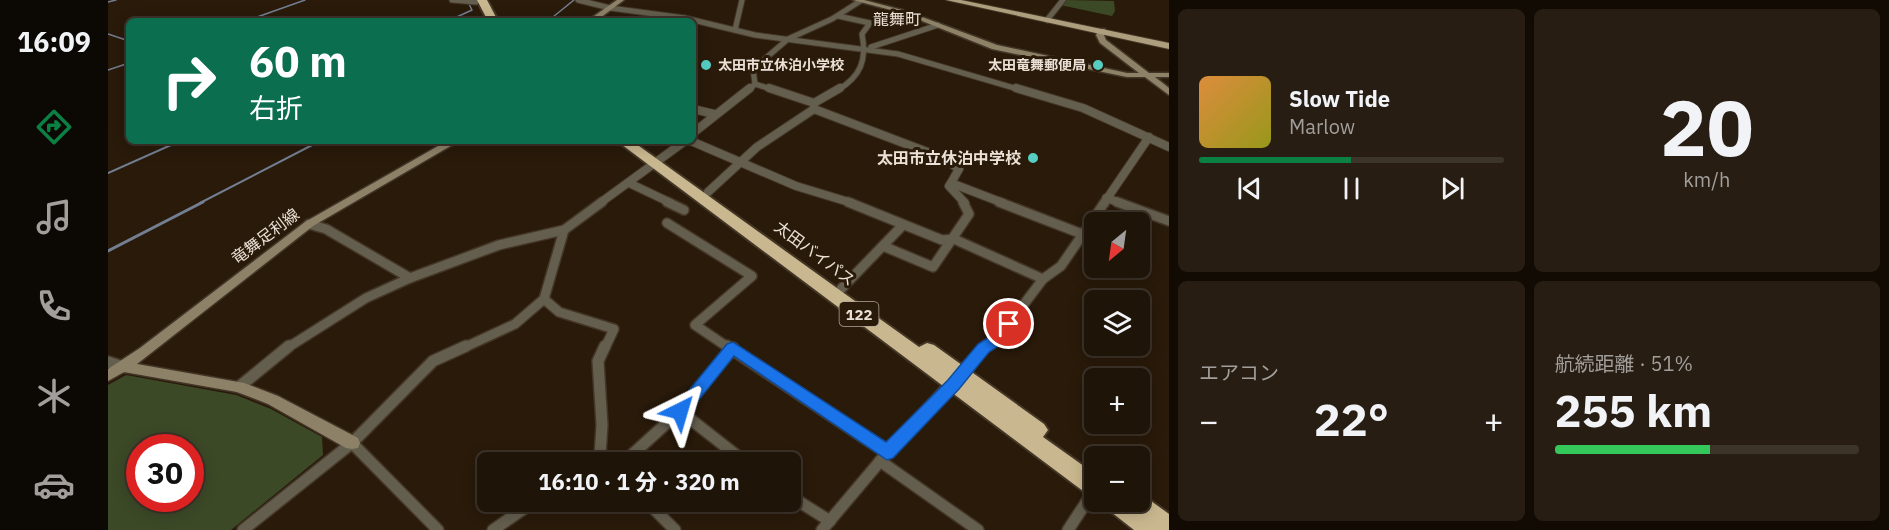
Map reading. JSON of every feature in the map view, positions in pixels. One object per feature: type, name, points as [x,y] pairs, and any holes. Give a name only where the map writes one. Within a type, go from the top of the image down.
[{"type":"highway","points":[[478,1],[485,18]]},
{"type":"highway","points":[[478,1],[491,18]]},
{"type":"highway","name":"太田バイパス","points":[[629,144],[708,192],[841,289],[1084,479]]},
{"type":"highway","name":"太田バイパス","points":[[639,144],[657,161],[957,380],[1084,466]]},
{"type":"highway","points":[[1128,512],[1152,530]]},
{"type":"highway","points":[[1148,512],[1169,528]]},
{"type":"main road","points":[[950,0],[1169,46]]},
{"type":"street","points":[[452,0],[478,1]]},
{"type":"street","points":[[578,0],[610,8],[685,18]]},
{"type":"street","points":[[595,18],[621,0]]},
{"type":"street","points":[[735,30],[742,0]]},
{"type":"street","points":[[755,84],[753,69],[788,39],[838,16],[860,0],[893,8],[995,47],[1116,73],[1145,76],[1169,75]]},
{"type":"street","points":[[1047,20],[1063,0]]},
{"type":"street","points":[[708,192],[757,147],[814,106],[853,82],[866,48],[862,34],[870,23],[838,16]]},
{"type":"street","points":[[696,21],[735,30],[866,48],[916,59],[1083,108],[1169,147]]},
{"type":"street","points":[[866,48],[938,25]]},
{"type":"street","points":[[1102,31],[1100,35],[1103,41],[1145,76],[1169,92]]},
{"type":"street","points":[[755,84],[955,164],[959,169],[949,186],[968,207],[969,214],[933,267],[883,246]]},
{"type":"street","points":[[696,130],[714,114],[738,102],[755,84]]},
{"type":"street","points":[[696,111],[714,114]]},
{"type":"street","points":[[801,505],[826,526],[884,457],[957,380],[983,348],[997,340],[1042,279],[1061,266],[1149,137]]},
{"type":"street","points":[[696,143],[796,186],[841,200],[942,240],[954,239],[1042,279]]},
{"type":"street","name":"竜舞足利線","points":[[108,376],[123,367],[309,224],[449,144]]},
{"type":"street","points":[[239,387],[286,348],[366,298],[410,278],[499,244],[564,230],[681,144]]},
{"type":"street","points":[[629,183],[684,210]]},
{"type":"street","points":[[951,183],[1082,234]]},
{"type":"street","points":[[1106,198],[1169,221]]},
{"type":"street","points":[[667,223],[752,276],[695,325],[733,348],[884,457],[978,530]]},
{"type":"street","points":[[309,224],[336,234],[410,278]]},
{"type":"street","points":[[841,289],[903,225]]},
{"type":"street","points":[[243,530],[351,443],[433,361],[514,324],[532,312],[544,299],[564,230]]},
{"type":"street","points":[[544,299],[559,312],[614,329],[598,361],[602,425],[600,452]]},
{"type":"street","points":[[635,452],[680,411],[733,348]]},
{"type":"street","points":[[108,362],[123,367],[239,387],[273,400],[351,443],[438,530]]},
{"type":"street","points":[[680,411],[732,452]]},
{"type":"street","points":[[1068,530],[1084,505]]},
{"type":"street","points":[[493,530],[519,512]]},
{"type":"street","points":[[657,512],[675,530]]},
{"type":"green space","points":[[1066,0],[1114,1],[1115,11],[1112,16],[1060,5]]},
{"type":"green space","points":[[126,375],[236,395],[271,409],[322,437],[323,455],[231,530],[108,530],[108,385]]},
{"type":"waterway","points":[[108,2],[116,0]]},
{"type":"waterway","points":[[254,18],[305,0]]},
{"type":"waterway","points":[[552,18],[574,0]]},
{"type":"waterway","points":[[455,18],[472,10],[469,4]]},
{"type":"waterway","points":[[108,34],[126,40]]},
{"type":"waterway","points":[[108,70],[126,64]]},
{"type":"waterway","points":[[108,173],[173,144]]},
{"type":"waterway","points":[[200,203],[314,144]]},
{"type":"waterway","points":[[108,251],[203,202]]},
{"type":"place","name":"太田市立休泊小学校","points":[[706,65]]},
{"type":"place","name":"太田竜舞郵便局","points":[[1098,65]]},
{"type":"place","name":"太田市立休泊中学校","points":[[1033,158]]},
{"type":"district","name":"龍舞町","points":[[897,19]]},
{"type":"route","points":[[680,411],[733,348],[887,453],[954,384],[983,348],[997,340],[1009,324]]}]
